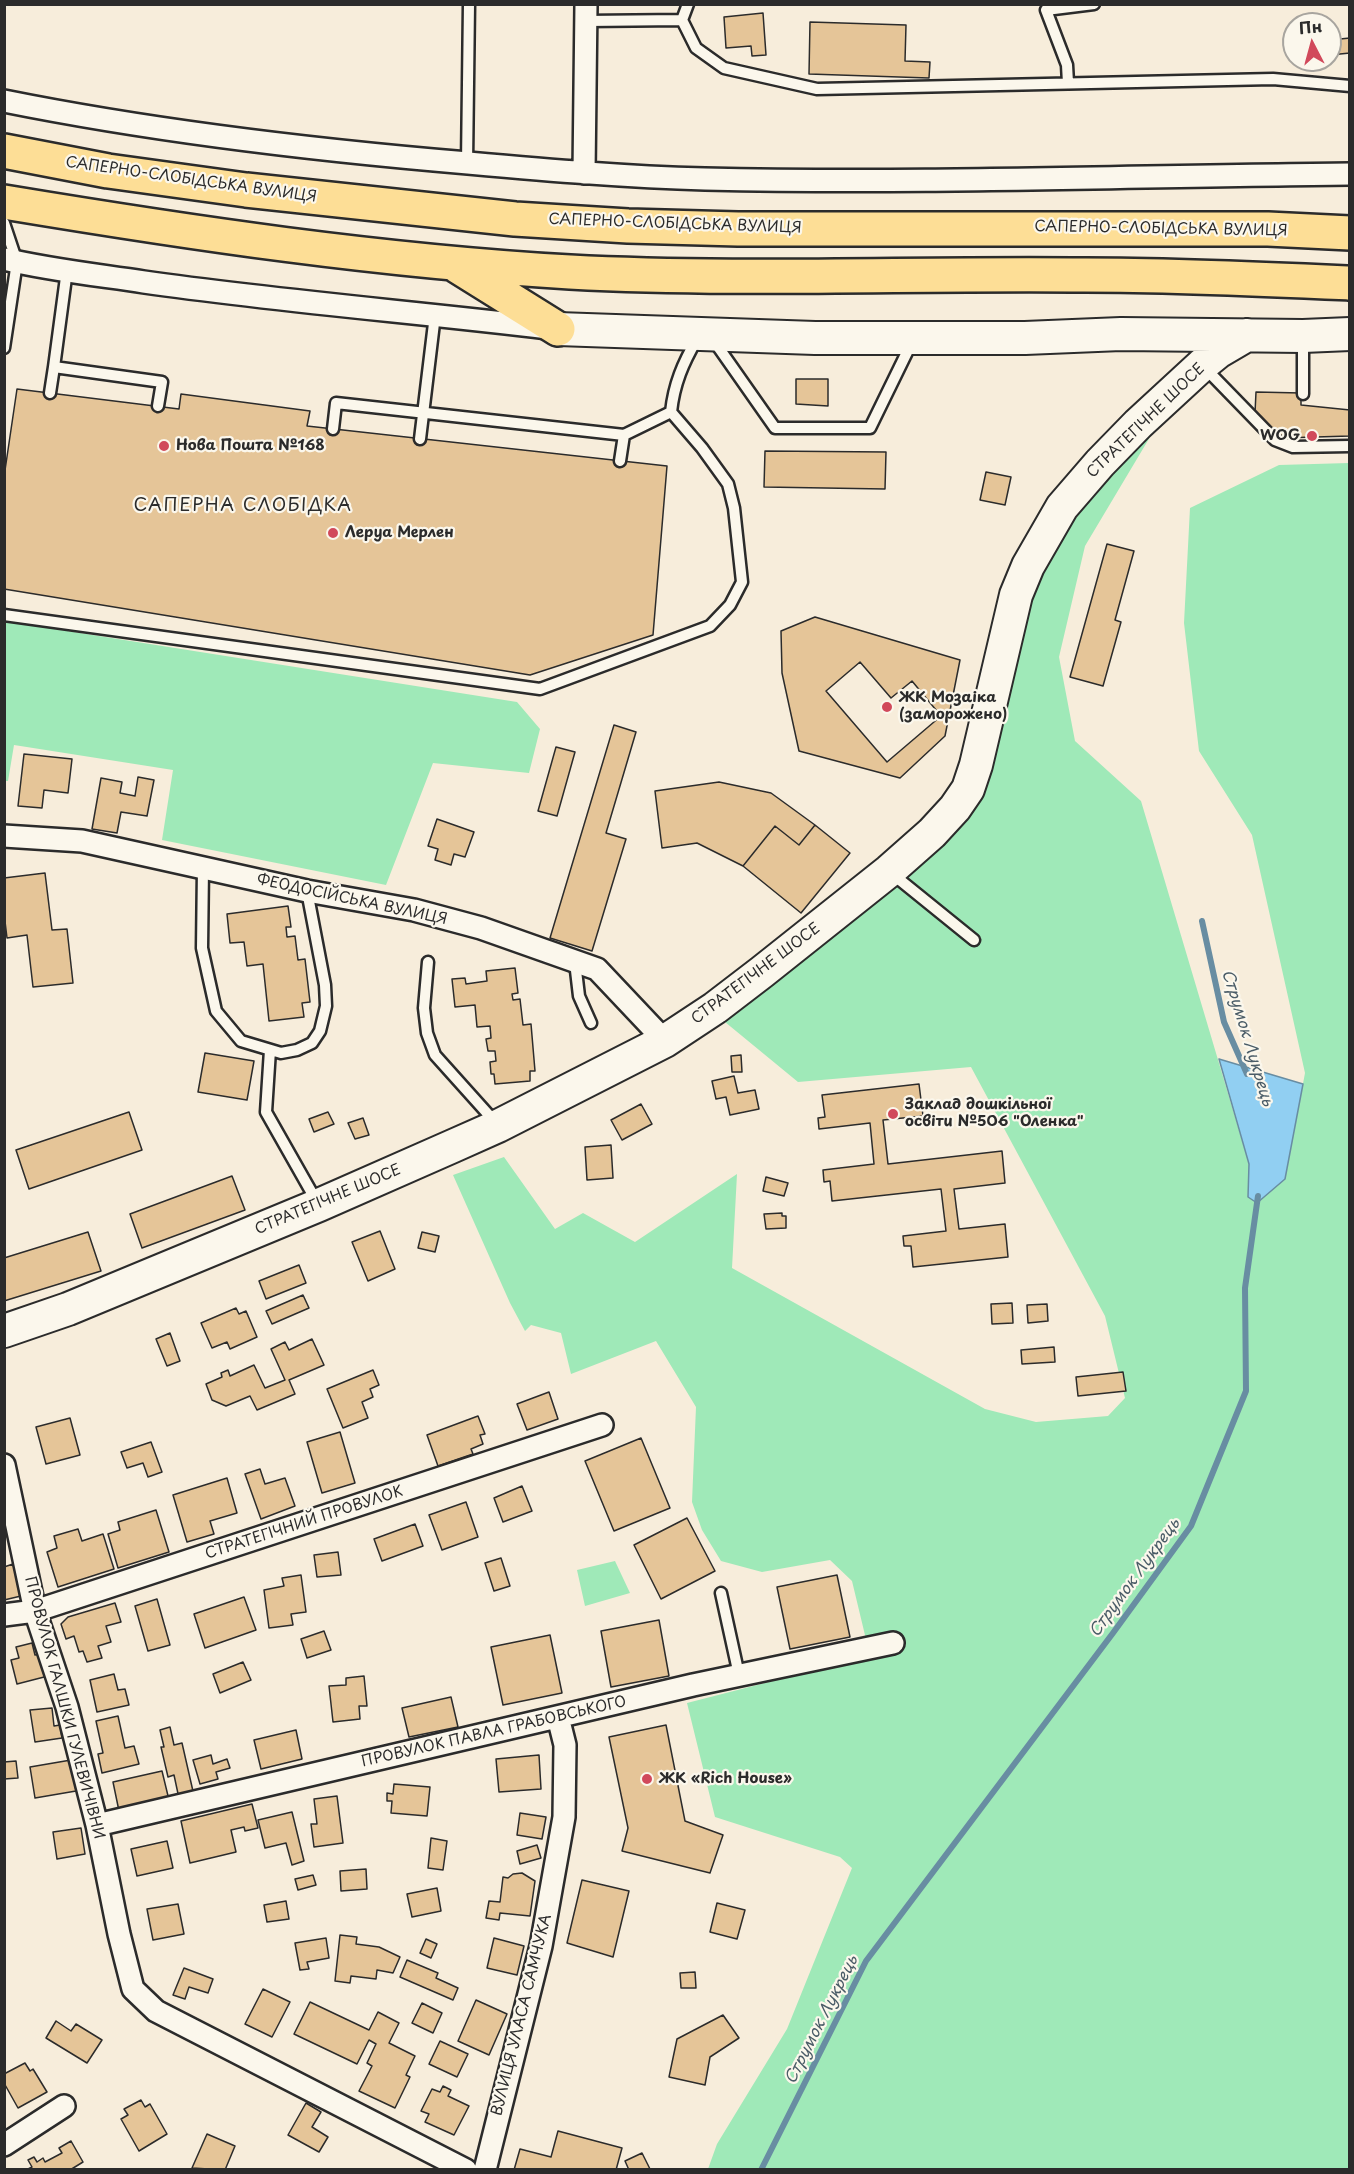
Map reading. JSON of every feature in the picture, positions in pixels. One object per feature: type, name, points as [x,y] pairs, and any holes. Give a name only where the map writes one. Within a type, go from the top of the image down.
[{"type":"main road","name":"САПЕРНО-СЛОБІДСЬКА ВУЛИЦЯ","points":[[4,151],[108,171],[246,190],[504,218],[628,226],[738,229],[1268,228],[1350,233]]},
{"type":"main road","points":[[4,202],[144,225],[308,247],[453,263],[570,272],[696,276],[865,277],[1084,275],[1244,278],[1350,283]]},
{"type":"main road","points":[[453,263],[558,329]]},
{"type":"street","points":[[584,173],[586,13]]},
{"type":"street","points":[[4,101],[86,117],[363,154],[584,173],[704,179],[1350,174]]},
{"type":"street","points":[[11,260],[67,270],[310,303],[558,329],[705,335],[913,338],[1121,334],[1303,336],[1350,334]]},
{"type":"street","name":"СТРАТЕГІЧНЕ ШОСЕ","points":[[4,1331],[69,1309],[319,1205],[498,1126],[664,1041],[715,1008],[889,871],[932,833],[955,808],[968,789],[976,765],[1016,595],[1028,566],[1062,507],[1100,462],[1202,365],[1218,352],[1247,335]]},
{"type":"street","name":"ФЕОДОСІЙСЬКА ВУЛИЦЯ","points":[[4,836],[82,841],[307,891],[425,913],[481,928],[597,969],[664,1041]]},
{"type":"street","name":"СТРАТЕГІЧНИЙ ПРОВУЛОК","points":[[4,1616],[35,1611],[602,1425]]},
{"type":"street","name":"ПРОВУЛОК ГАЛШКИ ГУЛЕВИЧІВНИ","points":[[4,1465],[35,1611],[67,1707],[97,1824],[119,1934],[133,1989],[156,2011],[466,2169]]},
{"type":"street","name":"ПРОВУЛОК ПАВЛА ГРАБОВСЬКОГО","points":[[97,1824],[739,1675],[893,1643]]},
{"type":"street","name":"ВУЛИЦЯ УЛАСА САМЧУКА","points":[[485,2169],[541,1946],[564,1817],[565,1745],[558,1717]]},
{"type":"street","points":[[4,2145],[64,2106]]},
{"type":"lane","points":[[467,163],[469,4]]},
{"type":"lane","points":[[688,4],[682,20],[696,48],[724,68],[817,89],[1273,79],[1350,86]]},
{"type":"lane","points":[[1068,83],[1067,65],[1046,10],[1094,4]]},
{"type":"lane","points":[[586,13],[682,20]]},
{"type":"lane","points":[[4,223],[11,260],[4,348]]},
{"type":"lane","points":[[50,393],[67,270]]},
{"type":"lane","points":[[420,439],[435,315]]},
{"type":"lane","points":[[4,615],[540,689],[710,626],[730,605],[742,582],[734,508],[728,484],[702,448],[671,412],[673,389],[682,365],[705,335],[775,428],[870,428],[913,338]]},
{"type":"lane","points":[[1303,336],[1303,394]]},
{"type":"lane","points":[[1202,365],[1275,440],[1293,447],[1350,446]]},
{"type":"lane","points":[[54,367],[162,382],[158,406]]},
{"type":"lane","points":[[333,429],[336,403],[624,435],[671,412]]},
{"type":"lane","points":[[620,461],[624,435]]},
{"type":"lane","points":[[202,868],[202,948],[216,1011],[241,1041],[281,1053],[297,1050],[312,1043],[320,1031],[326,1006],[325,985],[307,891]]},
{"type":"lane","points":[[889,871],[974,940]]},
{"type":"lane","points":[[428,962],[424,1008],[427,1033],[435,1055],[498,1126]]},
{"type":"lane","points":[[575,962],[579,996],[591,1023]]},
{"type":"lane","points":[[270,1050],[266,1112],[319,1205]]},
{"type":"lane","points":[[721,1593],[739,1675]]},
{"type":"green space","points":[[1153,432],[1085,546],[1059,657],[1075,741],[1141,801],[1249,1164],[1248,1197],[1285,1179],[1305,1073],[1252,835],[1199,751],[1184,623],[1190,508],[1279,465],[1349,463],[1349,2169],[708,2169],[717,2144],[787,2029],[852,1868],[840,1857],[715,1817],[687,1703],[870,1656],[852,1581],[830,1560],[762,1572],[721,1561],[702,1530],[692,1502],[696,1407],[656,1341],[571,1374],[561,1333],[531,1325],[525,1331],[510,1303],[453,1175],[504,1157],[555,1229],[583,1213],[635,1242],[737,1174],[732,1268],[985,1409],[1036,1422],[1108,1416],[1125,1398],[1105,1316],[971,1067],[798,1082],[725,1022],[941,844],[983,788],[1036,584],[1084,502]]},
{"type":"green space","points":[[4,621],[517,702],[540,729],[529,773],[433,763],[386,885],[162,840],[173,770],[14,745],[8,781],[5,781]]},
{"type":"green space","points":[[615,1561],[630,1593],[585,1606],[577,1570]]},
{"type":"water","points":[[1219,1059],[1303,1084],[1285,1179],[1257,1203],[1248,1197],[1249,1164]]},
{"type":"building","points":[[763,13],[766,55],[752,56],[751,46],[726,48],[724,17]]},
{"type":"building","points":[[810,22],[906,25],[905,61],[930,62],[929,78],[809,74]]},
{"type":"building","points":[[1350,38],[1350,53],[1342,54],[1342,39]]},
{"type":"building","points":[[796,379],[828,379],[828,406],[796,404]]},
{"type":"building","name":"Леруа Мерлен","points":[[17,389],[179,409],[181,394],[310,411],[307,426],[667,466],[653,635],[530,675],[4,589],[4,477]]},
{"type":"building","points":[[1256,392],[1301,393],[1301,405],[1350,410],[1350,436],[1281,438],[1255,413]]},
{"type":"building","points":[[765,451],[886,452],[885,489],[764,487]]},
{"type":"building","points":[[986,472],[1011,477],[1005,505],[980,500]]},
{"type":"building","points":[[1107,544],[1134,551],[1115,620],[1121,622],[1103,686],[1070,677]]},
{"type":"building","points":[[815,617],[960,660],[945,736],[900,778],[799,751],[782,673],[781,631]]},
{"type":"building","name":"ЖК Мозаіка (заморожено)","points":[[860,662],[891,698],[912,681],[941,716],[887,762],[826,691]]},
{"type":"building","points":[[614,725],[636,732],[606,833],[626,839],[592,951],[550,938]]},
{"type":"building","points":[[556,747],[575,752],[557,816],[538,811]]},
{"type":"building","points":[[24,754],[72,759],[68,793],[44,790],[42,808],[18,806]]},
{"type":"building","points":[[138,777],[154,780],[147,816],[121,812],[117,833],[92,829],[101,778],[122,782],[120,793],[135,796]]},
{"type":"building","points":[[719,782],[771,793],[815,825],[799,845],[775,826],[743,866],[697,843],[662,848],[655,791]]},
{"type":"building","points":[[437,819],[474,832],[465,857],[454,854],[451,865],[435,860],[438,849],[428,846]]},
{"type":"building","points":[[815,825],[850,853],[801,913],[743,866],[775,826],[799,845]]},
{"type":"building","points":[[45,873],[52,930],[67,929],[73,983],[33,987],[27,935],[7,938],[4,878]]},
{"type":"building","points":[[288,906],[291,927],[286,927],[287,937],[295,936],[298,960],[305,959],[310,1002],[302,1003],[304,1017],[269,1021],[263,964],[247,966],[244,942],[230,943],[227,914]]},
{"type":"building","points":[[515,968],[518,993],[512,994],[513,1000],[520,999],[523,1025],[531,1024],[535,1071],[530,1071],[530,1081],[495,1084],[490,1062],[496,1061],[495,1051],[488,1051],[486,1039],[491,1038],[490,1026],[477,1027],[475,1005],[455,1007],[452,979],[465,978],[466,984],[487,981],[486,971]]},
{"type":"building","points":[[205,1053],[254,1061],[247,1100],[198,1092]]},
{"type":"building","points":[[741,1055],[742,1072],[732,1072],[731,1056]]},
{"type":"building","points":[[734,1076],[738,1093],[755,1090],[759,1109],[730,1115],[726,1097],[716,1099],[712,1081]]},
{"type":"building","points":[[919,1084],[923,1116],[883,1120],[888,1164],[1002,1151],[1005,1183],[954,1189],[959,1229],[1005,1224],[1008,1257],[913,1267],[911,1246],[904,1246],[903,1236],[946,1231],[941,1189],[832,1201],[830,1181],[824,1182],[823,1170],[874,1164],[870,1123],[819,1129],[818,1118],[825,1117],[822,1095]]},
{"type":"building","points":[[641,1104],[652,1124],[622,1140],[611,1120]]},
{"type":"building","points":[[129,1112],[142,1150],[29,1189],[16,1150]]},
{"type":"building","points":[[328,1112],[334,1124],[314,1132],[309,1119]]},
{"type":"building","points":[[363,1118],[369,1135],[355,1139],[348,1123]]},
{"type":"building","points":[[611,1145],[613,1178],[587,1180],[585,1147]]},
{"type":"building","points":[[232,1176],[245,1210],[142,1248],[130,1214]]},
{"type":"building","points":[[766,1177],[788,1183],[784,1196],[763,1191]]},
{"type":"building","points":[[782,1213],[782,1216],[786,1216],[786,1228],[766,1229],[764,1214]]},
{"type":"building","points":[[380,1231],[395,1269],[368,1281],[352,1242]]},
{"type":"building","points":[[88,1232],[101,1271],[4,1301],[4,1258]]},
{"type":"building","points":[[422,1232],[439,1236],[435,1252],[418,1248]]},
{"type":"building","points":[[299,1265],[306,1283],[266,1299],[259,1281]]},
{"type":"building","points":[[303,1295],[309,1308],[272,1324],[266,1311]]},
{"type":"building","points":[[1012,1303],[1013,1323],[992,1324],[991,1304]]},
{"type":"building","points":[[1047,1304],[1048,1321],[1028,1323],[1027,1305]]},
{"type":"building","points":[[236,1308],[239,1314],[246,1311],[257,1337],[230,1349],[227,1342],[212,1348],[201,1323]]},
{"type":"building","points":[[170,1333],[180,1361],[167,1366],[156,1339]]},
{"type":"building","points":[[312,1339],[324,1365],[289,1380],[295,1394],[257,1410],[250,1396],[226,1406],[212,1400],[206,1384],[222,1377],[221,1373],[228,1370],[230,1376],[254,1365],[265,1388],[285,1380],[271,1349],[285,1342],[289,1350]]},
{"type":"building","points":[[1054,1347],[1055,1362],[1022,1364],[1021,1350]]},
{"type":"building","points":[[373,1370],[379,1385],[370,1389],[373,1397],[362,1402],[368,1418],[343,1428],[327,1389]]},
{"type":"building","points":[[1123,1372],[1126,1391],[1078,1396],[1076,1377]]},
{"type":"building","points":[[549,1392],[558,1419],[527,1430],[517,1404]]},
{"type":"building","points":[[478,1416],[485,1434],[480,1435],[483,1444],[471,1449],[473,1454],[438,1466],[427,1435]]},
{"type":"building","points":[[70,1418],[80,1455],[46,1464],[36,1427]]},
{"type":"building","points":[[340,1432],[355,1483],[322,1493],[307,1442]]},
{"type":"building","points":[[641,1438],[670,1508],[614,1531],[585,1461]]},
{"type":"building","points":[[151,1442],[162,1472],[148,1477],[143,1463],[127,1468],[121,1452]]},
{"type":"building","points":[[260,1469],[265,1484],[285,1478],[295,1506],[261,1519],[245,1474]]},
{"type":"building","points":[[227,1478],[237,1513],[210,1521],[214,1534],[187,1542],[173,1495]]},
{"type":"building","points":[[522,1486],[532,1511],[503,1522],[494,1498]]},
{"type":"building","points":[[466,1502],[478,1537],[442,1550],[429,1515]]},
{"type":"building","points":[[156,1510],[169,1552],[118,1568],[108,1534],[120,1530],[118,1522]]},
{"type":"building","points":[[687,1518],[715,1571],[661,1599],[634,1545]]},
{"type":"building","points":[[415,1524],[423,1546],[382,1561],[374,1539]]},
{"type":"building","points":[[78,1529],[82,1541],[103,1534],[114,1569],[58,1587],[47,1552],[57,1548],[54,1536]]},
{"type":"building","points":[[338,1552],[341,1575],[317,1577],[314,1555]]},
{"type":"building","points":[[501,1558],[510,1586],[494,1591],[485,1563]]},
{"type":"building","points":[[13,1564],[21,1596],[4,1600],[4,1567]]},
{"type":"building","points":[[301,1575],[306,1612],[291,1614],[293,1625],[269,1628],[264,1590],[284,1586],[282,1578]]},
{"type":"building","points":[[837,1575],[850,1637],[790,1649],[777,1587]]},
{"type":"building","points":[[244,1597],[256,1630],[205,1648],[194,1614]]},
{"type":"building","points":[[157,1599],[170,1645],[148,1651],[135,1606]]},
{"type":"building","points":[[115,1603],[121,1622],[106,1626],[111,1642],[98,1646],[102,1658],[87,1662],[83,1651],[79,1652],[74,1636],[66,1639],[61,1624],[68,1617]]},
{"type":"building","points":[[659,1620],[669,1676],[611,1687],[601,1631]]},
{"type":"building","points":[[324,1631],[331,1650],[307,1658],[301,1639]]},
{"type":"building","points":[[550,1635],[562,1693],[503,1705],[491,1647]]},
{"type":"building","points":[[32,1643],[35,1655],[43,1654],[48,1676],[17,1684],[11,1660],[19,1658],[16,1647]]},
{"type":"building","points":[[243,1662],[251,1680],[220,1693],[213,1674]]},
{"type":"building","points":[[114,1674],[118,1690],[125,1689],[129,1705],[97,1712],[90,1680]]},
{"type":"building","points":[[364,1676],[367,1706],[359,1706],[360,1719],[333,1722],[329,1686],[346,1685],[346,1678]]},
{"type":"building","points":[[451,1697],[458,1727],[409,1737],[402,1708]]},
{"type":"building","points":[[52,1708],[54,1726],[60,1725],[62,1738],[35,1742],[30,1710]]},
{"type":"building","points":[[118,1716],[125,1748],[134,1746],[139,1764],[102,1773],[98,1754],[103,1753],[96,1721]]},
{"type":"building","name":"ЖК «Rich House»","points":[[666,1725],[685,1821],[723,1835],[710,1873],[622,1851],[628,1828],[609,1737]]},
{"type":"building","points":[[170,1727],[174,1745],[182,1743],[195,1800],[180,1803],[174,1775],[168,1777],[161,1747],[164,1747],[160,1730]]},
{"type":"building","points":[[296,1730],[302,1759],[261,1769],[254,1740]]},
{"type":"building","points":[[211,1755],[213,1764],[227,1759],[230,1768],[216,1772],[218,1779],[200,1784],[193,1760]]},
{"type":"building","points":[[539,1755],[541,1789],[499,1792],[496,1759]]},
{"type":"building","points":[[71,1760],[76,1791],[35,1798],[30,1767]]},
{"type":"building","points":[[16,1761],[18,1778],[4,1779],[4,1762]]},
{"type":"building","points":[[162,1771],[169,1800],[119,1811],[113,1782]]},
{"type":"building","points":[[394,1784],[430,1787],[427,1816],[391,1813],[392,1801],[387,1801],[387,1793],[393,1794]]},
{"type":"building","points":[[337,1796],[343,1843],[314,1847],[311,1824],[317,1824],[314,1799]]},
{"type":"building","points":[[252,1804],[258,1828],[245,1831],[244,1827],[231,1830],[236,1852],[190,1863],[181,1821]]},
{"type":"building","points":[[292,1812],[304,1861],[292,1865],[286,1843],[265,1848],[258,1820]]},
{"type":"building","points":[[520,1813],[546,1817],[542,1839],[517,1835]]},
{"type":"building","points":[[81,1828],[85,1854],[57,1859],[53,1832]]},
{"type":"building","points":[[431,1838],[447,1841],[443,1870],[428,1868]]},
{"type":"building","points":[[167,1841],[173,1868],[137,1876],[131,1849]]},
{"type":"building","points":[[537,1845],[541,1858],[520,1864],[517,1851]]},
{"type":"building","points":[[366,1869],[367,1889],[341,1891],[340,1871]]},
{"type":"building","points":[[522,1873],[535,1881],[530,1916],[500,1913],[499,1920],[486,1918],[489,1901],[500,1902],[503,1877],[508,1878],[513,1874]]},
{"type":"building","points":[[313,1875],[316,1885],[298,1890],[295,1879]]},
{"type":"building","points":[[582,1880],[629,1891],[613,1957],[567,1943]]},
{"type":"building","points":[[437,1888],[441,1911],[412,1917],[407,1894]]},
{"type":"building","points":[[286,1901],[289,1919],[267,1922],[264,1905]]},
{"type":"building","points":[[717,1903],[745,1910],[737,1939],[710,1932]]},
{"type":"building","points":[[178,1904],[184,1934],[153,1940],[147,1909]]},
{"type":"building","points":[[340,1935],[357,1937],[356,1944],[379,1947],[400,1957],[393,1973],[377,1970],[376,1979],[351,1976],[350,1983],[335,1981]]},
{"type":"building","points":[[326,1938],[329,1958],[307,1962],[309,1969],[300,1970],[295,1943]]},
{"type":"building","points":[[494,1938],[524,1946],[517,1975],[487,1968]]},
{"type":"building","points":[[426,1939],[437,1944],[431,1958],[420,1953]]},
{"type":"building","points":[[407,1960],[438,1973],[436,1978],[458,1988],[453,2000],[400,1977]]},
{"type":"building","points":[[184,1968],[213,1979],[208,1993],[189,1987],[185,1999],[173,1995]]},
{"type":"building","points":[[695,1972],[696,1988],[681,1988],[680,1973]]},
{"type":"building","points":[[263,1989],[290,2002],[272,2037],[245,2024]]},
{"type":"building","points":[[476,2000],[507,2014],[489,2055],[458,2041]]},
{"type":"building","points":[[310,2002],[369,2030],[378,2012],[399,2023],[389,2043],[415,2056],[406,2075],[410,2077],[395,2108],[359,2091],[372,2066],[367,2063],[376,2044],[369,2040],[357,2064],[294,2034]]},
{"type":"building","points":[[422,2003],[442,2013],[433,2033],[412,2023]]},
{"type":"building","points":[[723,2015],[739,2038],[710,2057],[705,2085],[669,2077],[677,2039]]},
{"type":"building","points":[[56,2021],[71,2031],[76,2024],[102,2040],[87,2063],[46,2038]]},
{"type":"building","points":[[440,2041],[468,2054],[457,2077],[429,2064]]},
{"type":"building","points":[[25,2063],[30,2071],[33,2069],[47,2092],[18,2108],[4,2083],[4,2074]]},
{"type":"building","points":[[443,2086],[451,2090],[448,2096],[469,2106],[454,2135],[425,2122],[429,2114],[421,2111],[432,2089],[440,2092]]},
{"type":"building","points":[[141,2100],[145,2107],[150,2104],[167,2134],[139,2151],[121,2119],[128,2115],[124,2109]]},
{"type":"building","points":[[306,2103],[321,2112],[312,2127],[328,2137],[319,2152],[288,2135]]},
{"type":"building","points":[[558,2131],[622,2148],[616,2170],[514,2170],[520,2149],[551,2157]]},
{"type":"building","points":[[207,2134],[235,2146],[225,2170],[192,2168]]},
{"type":"building","points":[[71,2141],[83,2162],[70,2170],[26,2170],[32,2167],[28,2160],[34,2157],[37,2162],[43,2158],[45,2162],[62,2153],[59,2148]]},
{"type":"building","points":[[642,2153],[650,2169],[629,2170],[625,2161]]},
{"type":"waterway","name":"Струмок Лукрець","points":[[1202,921],[1224,1022],[1247,1074]]},
{"type":"waterway","name":"Струмок Лукрець","points":[[761,2170],[866,1961],[1191,1526],[1246,1391],[1245,1288],[1258,1196]]},
{"type":"place","name":"WOG","points":[[1312,436]]},
{"type":"place","name":"Нова Пошта №168","points":[[164,446]]},
{"type":"place","name":"Леруа Мерлен","points":[[333,533]]},
{"type":"place","name":"ЖК Мозаіка (заморожено)","points":[[887,707]]},
{"type":"place","name":"Заклад дошкільної освіти №506 \"Оленка\"","points":[[893,1114]]},
{"type":"place","name":"ЖК «Rich House»","points":[[647,1779]]},
{"type":"district","name":"САПЕРНА СЛОБІДКА","points":[[243,506]]}]
